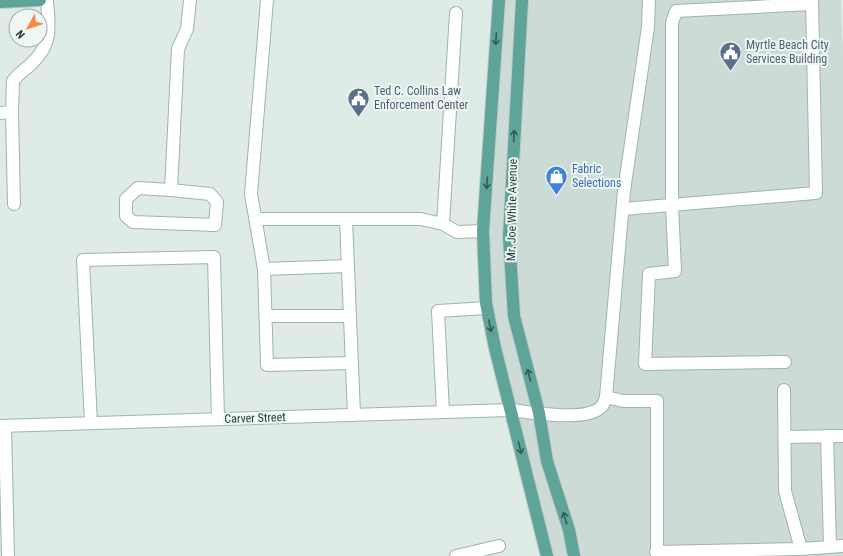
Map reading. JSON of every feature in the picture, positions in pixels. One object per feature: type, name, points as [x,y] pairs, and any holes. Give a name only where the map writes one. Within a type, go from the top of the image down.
[{"type":"main road","points":[[0,2],[40,0]]},
{"type":"main road","name":"Mr. Joe White Avenue","points":[[498,0],[483,231],[487,308],[547,556]]},
{"type":"main road","name":"Mr. Joe White Avenue","points":[[522,0],[509,237],[514,316],[539,413],[547,461],[569,530],[574,556]]},
{"type":"street","points":[[14,204],[6,112],[13,81],[41,55],[48,42],[49,22],[47,0]]},
{"type":"street","points":[[171,190],[178,49],[187,29],[190,0]]},
{"type":"street","points":[[267,0],[251,194],[264,269],[267,365],[352,362]]},
{"type":"street","points":[[649,0],[648,26],[623,209],[606,397],[623,401],[657,401],[656,554],[801,549],[843,546]]},
{"type":"street","points":[[623,209],[672,205],[816,192],[812,2],[676,11],[672,23],[672,205],[675,271],[648,274],[645,364],[785,362]]},
{"type":"street","points":[[443,224],[456,13]]},
{"type":"street","points":[[138,188],[171,190],[210,194],[216,202],[215,225],[133,222],[126,216],[126,199],[138,188]]},
{"type":"street","points":[[256,219],[421,219],[443,224],[457,232],[483,231]]},
{"type":"street","points":[[346,219],[354,415]]},
{"type":"street","points":[[91,423],[83,260],[214,257],[218,419]]},
{"type":"street","points":[[264,269],[348,266]]},
{"type":"street","points":[[443,412],[438,311],[487,308]]},
{"type":"street","points":[[266,316],[350,316]]},
{"type":"street","points":[[784,390],[785,491],[801,549]]},
{"type":"street","name":"Carver Street","points":[[2,426],[511,410],[579,415],[593,412],[602,406],[606,397]]},
{"type":"street","points":[[2,426],[8,556]]},
{"type":"street","points":[[827,436],[830,546]]},
{"type":"street","points":[[785,437],[803,438],[843,436]]},
{"type":"street","points":[[456,556],[499,546]]},
{"type":"shaded area","points":[[499,0],[841,0],[843,53],[843,556],[547,556],[486,303]]},
{"type":"place","name":"Myrtle Beach City Services Building","points":[[731,72]]},
{"type":"place","name":"Ted C. Collins Law Enforcement Center","points":[[359,118]]},
{"type":"place","name":"Fabric Selections","points":[[556,196]]}]
